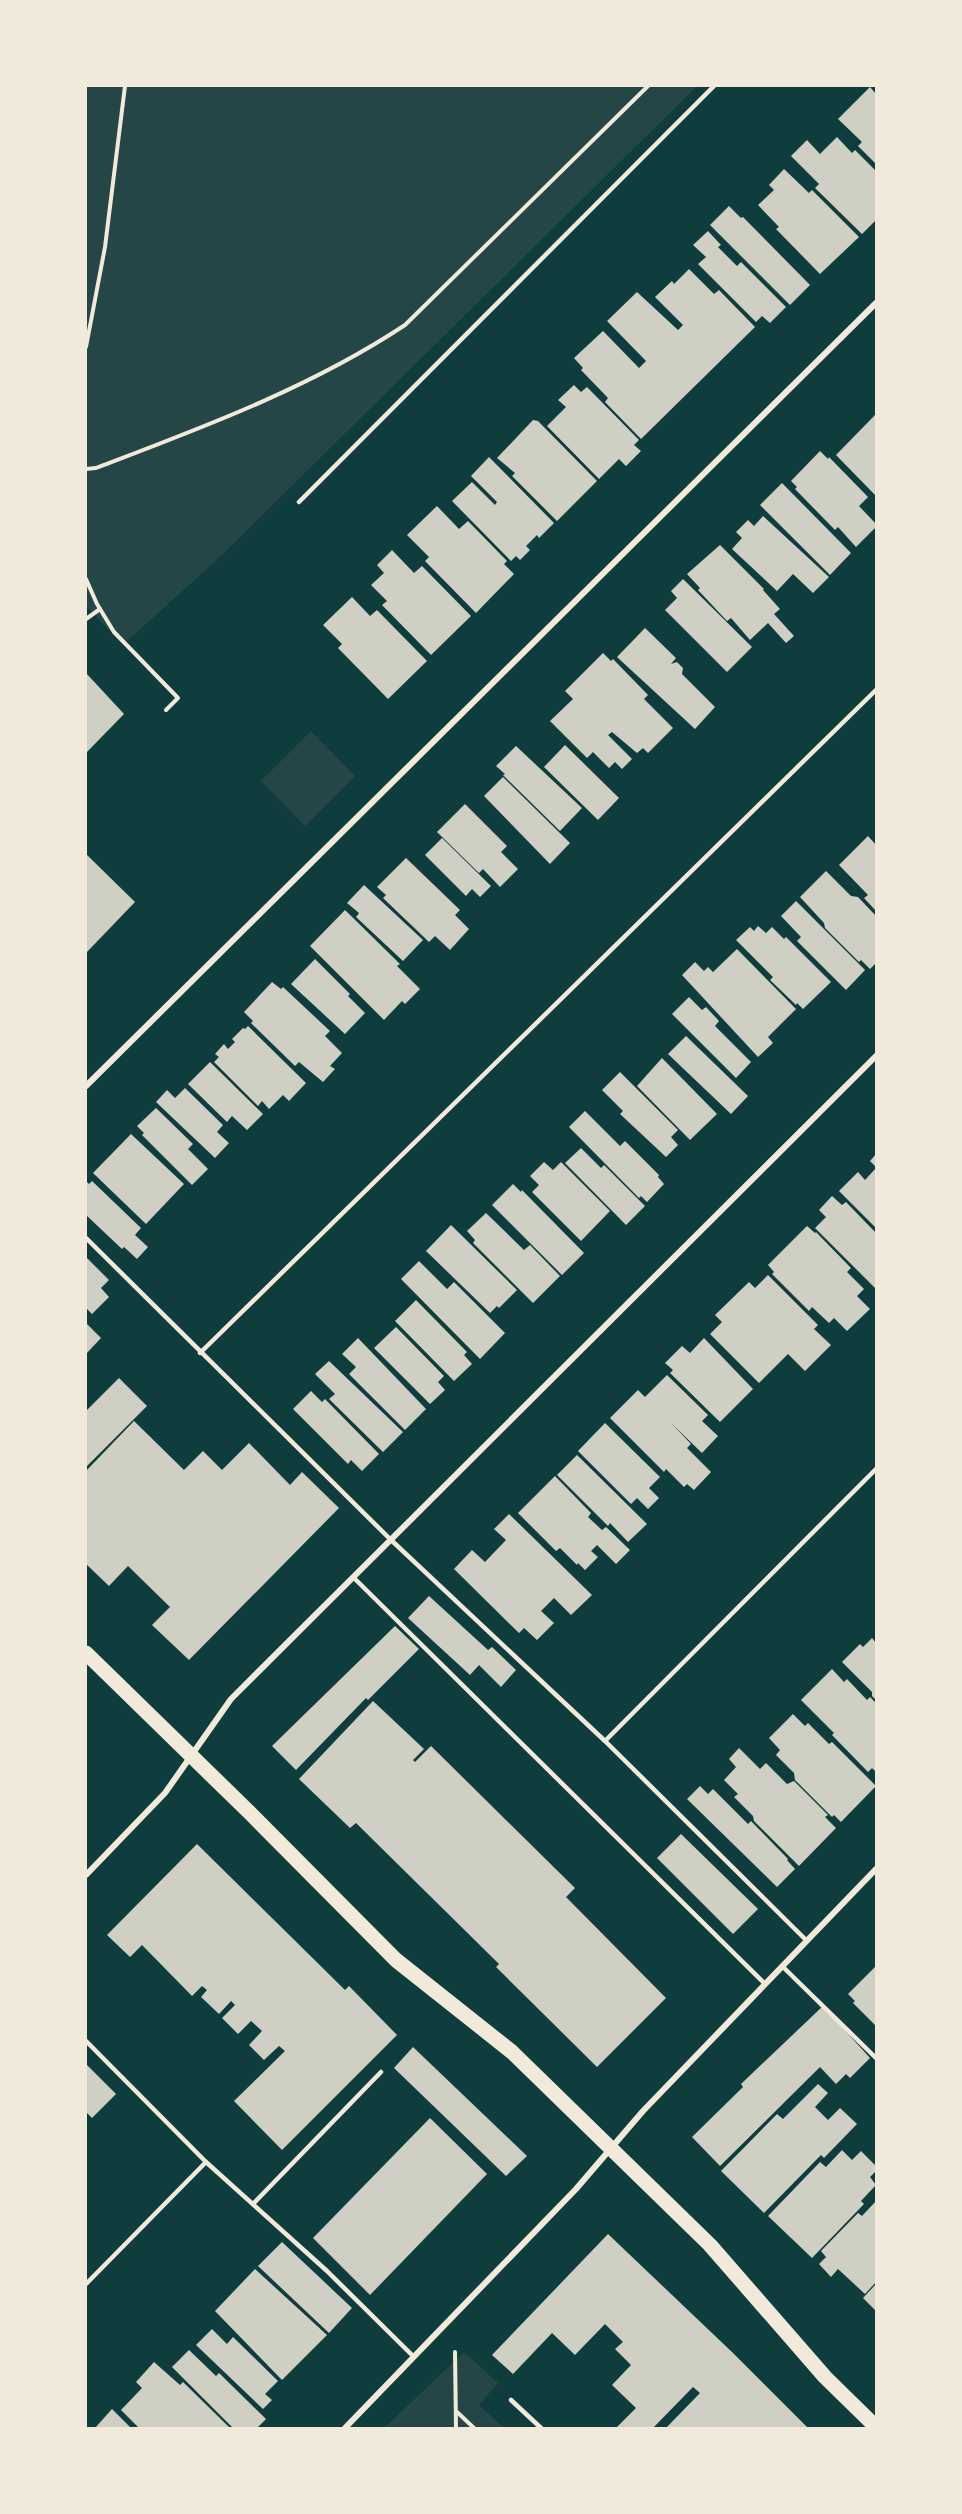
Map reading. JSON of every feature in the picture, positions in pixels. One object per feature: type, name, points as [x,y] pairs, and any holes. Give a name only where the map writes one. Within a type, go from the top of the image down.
[{"type":"main road","points":[[86,1653],[396,1960],[512,2052],[611,2148],[710,2245],[825,2377],[876,2427]]},
{"type":"street","points":[[86,1086],[876,303]]},
{"type":"street","points":[[86,1875],[165,1792],[231,1699],[876,1056]]},
{"type":"street","points":[[345,2428],[576,2189],[643,2111],[876,1869]]},
{"type":"lane","points":[[299,502],[714,86]]},
{"type":"lane","points":[[200,1353],[876,690]]},
{"type":"lane","points":[[86,1238],[390,1539],[605,1741],[807,1941]]},
{"type":"lane","points":[[605,1741],[876,1469]]},
{"type":"lane","points":[[353,1577],[765,1984]]},
{"type":"lane","points":[[782,1966],[876,2058]]},
{"type":"lane","points":[[86,2042],[206,2162],[327,2271],[413,2356]]},
{"type":"lane","points":[[253,2204],[381,2073]]},
{"type":"lane","points":[[86,2284],[206,2162]]},
{"type":"lane","points":[[511,2400],[541,2428]]},
{"type":"path","points":[[86,347],[105,247],[125,86]]},
{"type":"path","points":[[86,469],[96,468],[215,422],[364,352],[405,325],[648,86]]},
{"type":"path","points":[[86,579],[114,632],[178,698],[166,710]]},
{"type":"path","points":[[86,619],[100,609]]},
{"type":"path","points":[[455,2352],[456,2428]]},
{"type":"path","points":[[456,2412],[474,2428]]},
{"type":"shaded area","points":[[86,86],[697,86],[222,555],[123,645],[86,606]]},
{"type":"shaded area","points":[[311,731],[355,776],[305,826],[261,781]]},
{"type":"shaded area","points":[[464,2352],[498,2383],[479,2405],[504,2428],[384,2428]]},
{"type":"building","points":[[870,87],[876,94],[876,164],[858,146],[862,142],[838,119]]},
{"type":"building","points":[[837,137],[852,153],[855,150],[876,171],[876,220],[862,234],[815,188],[819,184],[791,156],[807,140],[820,154]]},
{"type":"building","points":[[784,169],[809,193],[812,190],[859,237],[820,274],[776,229],[779,227],[758,205],[774,190],[769,185]]},
{"type":"building","points":[[729,206],[741,218],[743,217],[810,285],[790,305],[710,225]]},
{"type":"building","points":[[708,231],[721,245],[718,247],[737,266],[741,262],[786,307],[770,323],[762,316],[756,322],[698,264],[706,257],[693,245]]},
{"type":"building","points":[[689,269],[714,294],[719,290],[755,327],[641,439],[605,402],[608,398],[581,370],[583,368],[574,358],[603,331],[639,368],[646,361],[607,321],[637,292],[678,330],[683,325],[655,297],[672,281],[674,284]]},
{"type":"building","points":[[574,385],[581,392],[587,387],[639,440],[634,445],[641,451],[626,466],[619,459],[599,479],[547,426],[566,407],[558,400]]},
{"type":"building","points":[[876,414],[876,496],[836,455]]},
{"type":"building","points":[[533,420],[538,421],[597,481],[557,521],[512,476],[515,473],[497,458]]},
{"type":"building","points":[[820,451],[828,459],[829,457],[868,497],[859,506],[876,524],[876,527],[856,547],[838,527],[835,530],[795,489],[797,487],[791,481]]},
{"type":"building","points":[[489,457],[554,523],[539,538],[537,535],[526,546],[530,550],[520,560],[516,556],[511,561],[452,501],[472,482],[495,505],[497,502],[471,476]]},
{"type":"building","points":[[782,483],[851,553],[830,575],[760,505]]},
{"type":"building","points":[[437,506],[459,529],[468,521],[507,561],[504,564],[514,574],[476,613],[425,561],[429,557],[407,535]]},
{"type":"building","points":[[763,516],[829,577],[813,593],[793,574],[777,591],[732,549],[742,538],[736,532],[748,520],[754,526]]},
{"type":"building","points":[[720,545],[764,589],[780,609],[774,614],[794,636],[786,643],[768,623],[750,640],[731,618],[727,621],[698,590],[700,588],[687,574]]},
{"type":"building","points":[[392,550],[414,573],[422,566],[471,616],[431,655],[382,605],[387,601],[371,585],[384,573],[377,565]]},
{"type":"building","points":[[683,579],[752,647],[727,672],[665,610],[677,598],[671,591]]},
{"type":"building","points":[[352,597],[370,616],[377,610],[427,661],[388,699],[338,648],[342,644],[323,625]]},
{"type":"building","points":[[645,628],[676,658],[671,664],[677,662],[683,668],[682,674],[715,707],[695,729],[617,657]]},
{"type":"building","points":[[603,653],[611,661],[613,659],[648,695],[644,699],[673,728],[648,753],[643,748],[637,753],[612,732],[608,735],[632,759],[622,769],[615,762],[609,768],[593,752],[587,758],[550,721],[573,699],[565,691]]},
{"type":"building","points":[[86,673],[124,714],[86,753]]},
{"type":"building","points":[[565,745],[619,798],[598,820],[544,767]]},
{"type":"building","points":[[516,746],[582,808],[560,831],[496,766]]},
{"type":"building","points":[[503,777],[570,843],[550,864],[484,796]]},
{"type":"building","points":[[465,804],[507,846],[501,852],[518,869],[500,887],[483,869],[479,873],[437,832]]},
{"type":"building","points":[[868,836],[876,845],[876,911],[864,898],[868,895],[839,865]]},
{"type":"building","points":[[442,838],[491,886],[480,897],[472,889],[466,896],[425,855]]},
{"type":"building","points":[[86,854],[135,902],[86,953]]},
{"type":"building","points":[[406,858],[460,910],[455,915],[469,929],[450,950],[435,936],[429,942],[383,898],[386,895],[377,887]]},
{"type":"building","points":[[826,871],[851,896],[858,897],[876,916],[876,963],[870,969],[861,960],[859,962],[825,928],[824,923],[800,897]]},
{"type":"building","points":[[364,885],[423,940],[403,961],[356,917],[359,913],[347,903]]},
{"type":"building","points":[[796,901],[865,970],[846,990],[797,941],[801,937],[781,916]]},
{"type":"building","points":[[345,910],[400,964],[397,966],[420,989],[405,1004],[402,1001],[384,1020],[310,946]]},
{"type":"building","points":[[758,926],[766,933],[772,927],[784,939],[786,937],[831,982],[803,1009],[770,980],[773,977],[736,940],[750,927],[754,931]]},
{"type":"building","points":[[737,949],[796,1009],[768,1037],[773,1043],[758,1057],[682,975],[695,962],[704,971],[708,967],[713,972]]},
{"type":"building","points":[[315,959],[350,994],[348,996],[365,1013],[345,1034],[291,984]]},
{"type":"building","points":[[272,982],[281,989],[283,987],[330,1031],[325,1036],[342,1053],[330,1066],[335,1069],[323,1082],[299,1062],[295,1066],[251,1023],[253,1021],[244,1012]]},
{"type":"building","points":[[689,997],[702,1010],[706,1007],[719,1021],[715,1026],[751,1062],[736,1078],[672,1014]]},
{"type":"building","points":[[248,1026],[306,1083],[289,1101],[283,1095],[269,1109],[262,1101],[258,1106],[214,1062],[219,1057],[215,1054],[224,1044],[228,1049],[235,1042],[232,1039]]},
{"type":"building","points":[[686,1036],[748,1096],[731,1114],[668,1054]]},
{"type":"building","points":[[662,1058],[717,1114],[690,1140],[637,1086]]},
{"type":"building","points":[[210,1062],[263,1114],[247,1130],[232,1116],[227,1122],[188,1084]]},
{"type":"building","points":[[620,1072],[678,1130],[671,1137],[678,1145],[666,1157],[620,1114],[623,1111],[602,1090]]},
{"type":"building","points":[[185,1088],[223,1125],[217,1132],[229,1143],[215,1158],[156,1102],[167,1090],[175,1098]]},
{"type":"building","points":[[156,1108],[193,1144],[188,1149],[208,1169],[192,1185],[142,1135],[144,1133],[137,1126]]},
{"type":"building","points":[[585,1111],[620,1146],[625,1141],[659,1175],[658,1177],[664,1184],[647,1202],[641,1196],[639,1198],[569,1127]]},
{"type":"building","points":[[131,1134],[184,1184],[146,1224],[93,1173]]},
{"type":"building","points":[[581,1148],[601,1168],[604,1165],[645,1206],[626,1225],[565,1163]]},
{"type":"building","points":[[876,1154],[876,1167],[870,1161]]},
{"type":"building","points":[[544,1162],[553,1170],[561,1162],[610,1211],[581,1241],[532,1192],[539,1185],[530,1176]]},
{"type":"building","points":[[876,1168],[876,1228],[839,1191],[858,1172],[865,1180]]},
{"type":"building","points":[[86,1181],[89,1184],[92,1181],[141,1228],[135,1235],[148,1247],[137,1259],[124,1247],[122,1249],[86,1215]]},
{"type":"building","points":[[513,1184],[521,1192],[522,1190],[584,1253],[562,1275],[492,1205]]},
{"type":"building","points":[[832,1196],[842,1205],[846,1202],[876,1233],[876,1289],[815,1228],[826,1217],[819,1210]]},
{"type":"building","points":[[486,1213],[524,1250],[530,1245],[560,1276],[533,1303],[473,1243],[475,1240],[467,1231]]},
{"type":"building","points":[[451,1225],[517,1290],[499,1308],[497,1306],[490,1313],[426,1251]]},
{"type":"building","points":[[807,1226],[816,1232],[851,1268],[847,1272],[864,1289],[857,1296],[870,1309],[847,1331],[834,1318],[829,1323],[812,1307],[809,1311],[772,1274],[774,1272],[768,1265]]},
{"type":"building","points":[[86,1257],[109,1280],[101,1288],[109,1297],[92,1314],[86,1308]]},
{"type":"building","points":[[419,1261],[447,1289],[454,1282],[505,1333],[480,1359],[401,1279]]},
{"type":"building","points":[[768,1275],[818,1325],[814,1329],[831,1345],[805,1371],[788,1354],[759,1383],[710,1334],[722,1322],[715,1315],[749,1282],[755,1288]]},
{"type":"building","points":[[416,1300],[467,1352],[464,1355],[472,1364],[454,1381],[395,1321]]},
{"type":"building","points":[[86,1323],[101,1338],[86,1354]]},
{"type":"building","points":[[396,1327],[444,1376],[438,1382],[445,1390],[430,1404],[374,1348]]},
{"type":"building","points":[[358,1338],[426,1409],[405,1430],[349,1374],[356,1367],[342,1354]]},
{"type":"building","points":[[704,1338],[753,1389],[720,1422],[670,1373],[673,1370],[665,1363],[682,1346],[690,1353]]},
{"type":"building","points":[[329,1361],[403,1432],[383,1452],[329,1399],[335,1394],[315,1374]]},
{"type":"building","points":[[667,1375],[708,1415],[702,1421],[718,1436],[702,1453],[671,1423],[691,1444],[687,1448],[711,1472],[694,1490],[687,1484],[684,1487],[666,1469],[664,1472],[610,1418],[638,1390],[645,1397]]},
{"type":"building","points":[[119,1378],[147,1406],[86,1467],[86,1411]]},
{"type":"building","points":[[311,1391],[322,1402],[325,1399],[379,1454],[362,1471],[351,1460],[348,1464],[293,1409]]},
{"type":"building","points":[[134,1421],[184,1470],[203,1451],[222,1470],[249,1443],[290,1485],[302,1472],[339,1508],[189,1660],[152,1625],[170,1607],[128,1566],[109,1586],[86,1564],[86,1471]]},
{"type":"building","points":[[605,1423],[660,1477],[649,1488],[659,1498],[648,1509],[637,1498],[631,1504],[578,1451]]},
{"type":"building","points":[[577,1455],[647,1524],[628,1542],[610,1523],[608,1526],[557,1475]]},
{"type":"building","points":[[555,1476],[591,1513],[588,1517],[602,1530],[606,1527],[630,1550],[616,1564],[597,1545],[591,1551],[598,1557],[585,1570],[560,1548],[556,1551],[518,1513]]},
{"type":"building","points":[[509,1514],[592,1595],[571,1615],[554,1598],[541,1611],[554,1623],[537,1640],[524,1628],[519,1633],[454,1569],[472,1550],[485,1562],[506,1540],[494,1529]]},
{"type":"building","points":[[429,1596],[488,1650],[492,1647],[516,1670],[501,1687],[479,1665],[470,1675],[408,1618]]},
{"type":"building","points":[[395,1626],[419,1649],[368,1700],[366,1698],[296,1770],[272,1746]]},
{"type":"building","points":[[872,1638],[876,1643],[876,1700],[872,1692],[842,1662],[860,1644],[863,1647]]},
{"type":"building","points":[[832,1669],[844,1682],[847,1679],[867,1700],[870,1697],[876,1703],[876,1772],[872,1768],[868,1772],[801,1700]]},
{"type":"building","points":[[373,1701],[424,1749],[413,1760],[415,1762],[431,1746],[575,1888],[566,1897],[666,1998],[597,2067],[496,1967],[499,1964],[356,1823],[350,1828],[299,1779]]},
{"type":"building","points":[[793,1714],[805,1726],[808,1723],[829,1744],[832,1742],[876,1786],[841,1822],[834,1815],[832,1817],[795,1780],[794,1773],[776,1755],[780,1750],[769,1738]]},
{"type":"building","points":[[739,1748],[760,1769],[766,1763],[787,1784],[794,1781],[828,1815],[825,1817],[836,1828],[799,1866],[754,1821],[753,1816],[734,1797],[738,1794],[724,1780],[736,1767],[729,1759]]},
{"type":"building","points":[[700,1786],[708,1794],[713,1789],[748,1824],[751,1821],[788,1859],[795,1869],[777,1887],[687,1799]]},
{"type":"building","points":[[681,1834],[758,1909],[733,1934],[657,1858]]},
{"type":"building","points":[[197,1844],[345,1990],[349,1986],[397,2035],[282,2150],[234,2101],[285,2051],[279,2046],[264,2060],[249,2045],[262,2031],[251,2021],[238,2034],[222,2018],[235,2005],[231,2001],[219,2014],[201,1997],[207,1990],[202,1986],[192,1996],[142,1945],[130,1957],[107,1935]]},
{"type":"building","points":[[876,1966],[876,2026],[853,2003],[855,2001],[848,1994]]},
{"type":"building","points":[[823,2006],[870,2058],[850,2078],[846,2074],[836,2084],[820,2067],[720,2166],[692,2137],[743,2087],[741,2084]]},
{"type":"building","points":[[413,2047],[527,2156],[506,2176],[394,2068]]},
{"type":"building","points":[[86,2064],[116,2094],[92,2118],[86,2112]]},
{"type":"building","points":[[818,2084],[828,2093],[815,2107],[828,2120],[840,2108],[857,2124],[824,2158],[821,2155],[764,2213],[721,2171],[777,2114],[783,2119]]},
{"type":"building","points":[[430,2118],[487,2174],[370,2295],[313,2238]]},
{"type":"building","points":[[842,2150],[852,2160],[861,2151],[876,2166],[876,2171],[870,2177],[876,2185],[861,2201],[864,2204],[812,2258],[768,2216],[820,2162],[826,2167]]},
{"type":"building","points":[[876,2201],[876,2282],[865,2294],[838,2269],[831,2277],[819,2264],[826,2257],[821,2251],[858,2213],[862,2216]]},
{"type":"building","points":[[608,2234],[808,2428],[666,2428],[700,2393],[693,2387],[653,2428],[616,2428],[636,2408],[612,2385],[631,2365],[615,2349],[623,2342],[605,2324],[575,2355],[552,2333],[513,2374],[492,2355]]},
{"type":"building","points":[[282,2242],[352,2308],[329,2333],[258,2266]]},
{"type":"building","points":[[255,2269],[327,2335],[282,2380],[215,2311]]},
{"type":"building","points":[[876,2284],[876,2311],[863,2298]]},
{"type":"building","points":[[212,2329],[227,2344],[233,2337],[278,2381],[265,2394],[272,2400],[263,2409],[196,2345]]},
{"type":"building","points":[[189,2350],[216,2376],[219,2373],[266,2419],[257,2428],[233,2428],[172,2367]]},
{"type":"building","points":[[154,2362],[180,2385],[183,2382],[230,2428],[139,2428],[121,2410],[142,2388],[136,2382]]},
{"type":"building","points":[[112,2409],[131,2428],[95,2428]]}]
